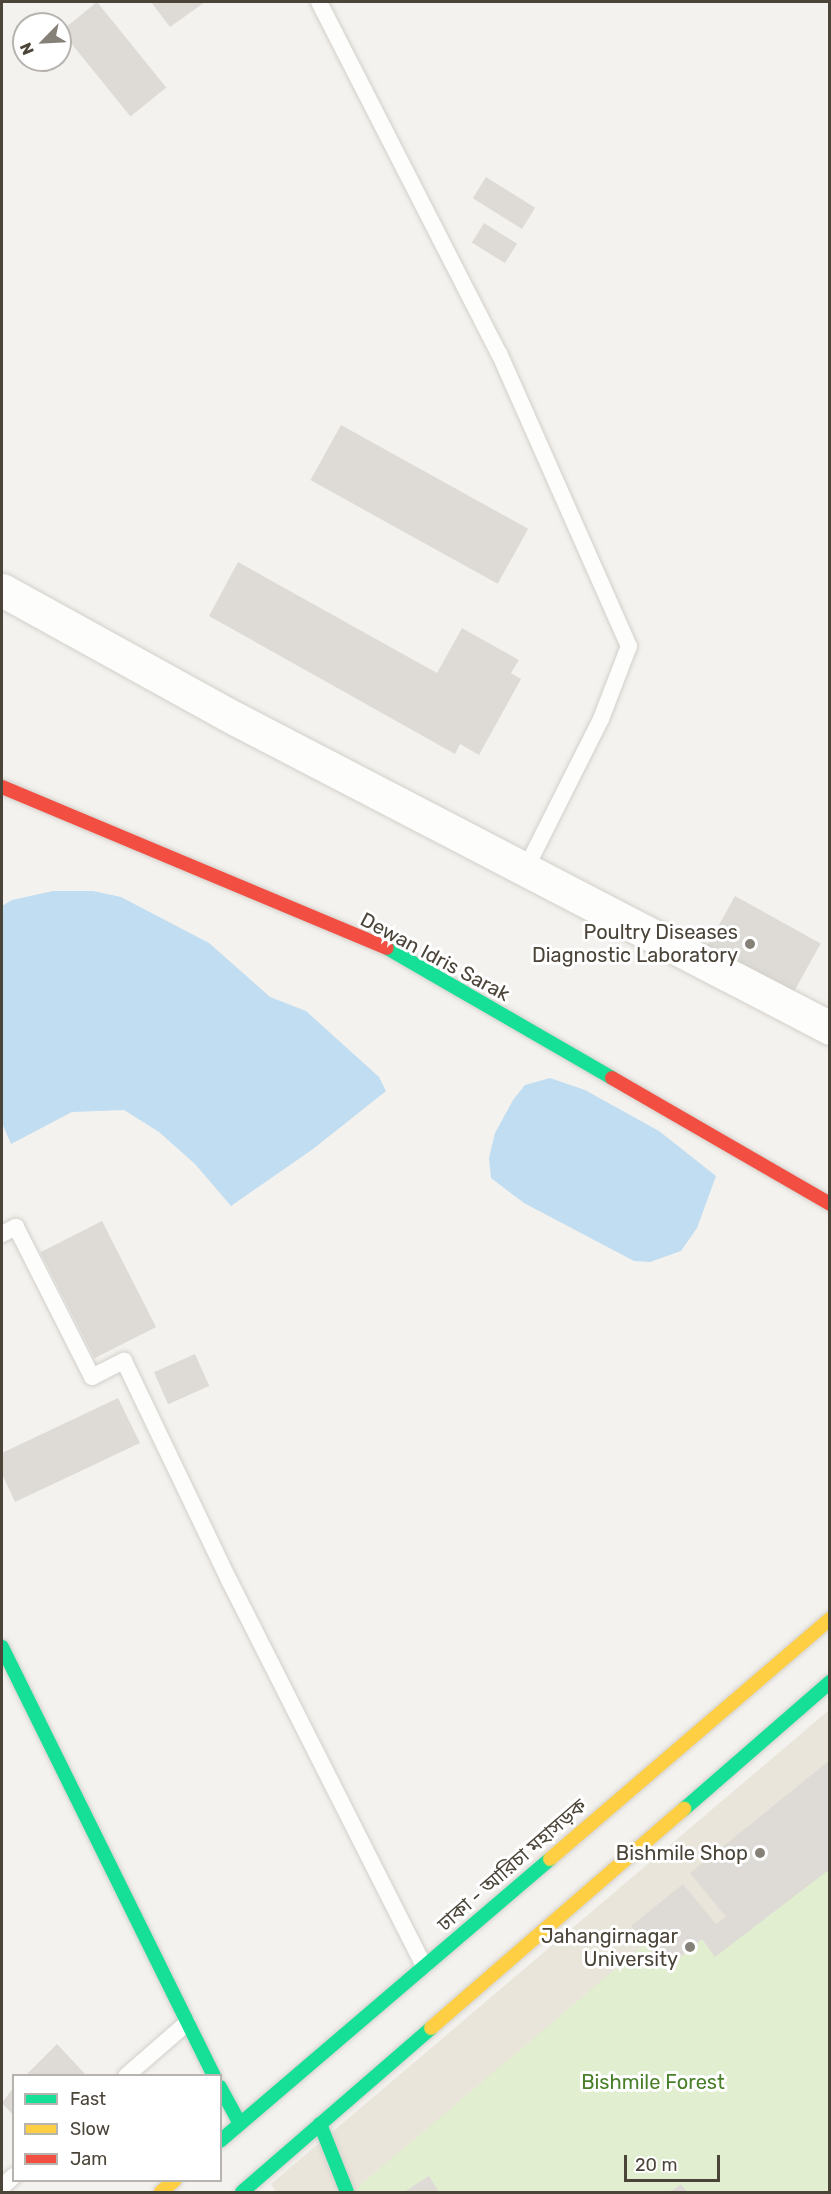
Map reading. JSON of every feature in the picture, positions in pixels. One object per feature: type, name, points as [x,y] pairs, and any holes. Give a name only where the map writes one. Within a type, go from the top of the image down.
[{"type":"main road","name":"Dewan Idris Sarak","points":[[2,787],[383,946],[830,1204]]},
{"type":"main road","name":"ঢাকা - আরিচা মহাসড়ক","points":[[222,2139],[830,1619]]},
{"type":"main road","points":[[2,1647],[213,2074]]},
{"type":"main road","points":[[242,2193],[830,1682]]},
{"type":"main road","points":[[222,2092],[240,2124]]},
{"type":"main road","points":[[320,2124],[347,2193]]},
{"type":"main road","points":[[161,2193],[174,2182]]},
{"type":"street","points":[[2,590],[525,870],[830,1028]]},
{"type":"lane","points":[[319,2],[499,354],[629,646],[601,719],[525,870]]},
{"type":"lane","points":[[2,1234],[16,1227],[92,1377],[124,1361],[230,1582],[424,1966]]},
{"type":"lane","points":[[128,2074],[187,2023]]},
{"type":"shaded area","name":"Bishmile Forest","points":[[829,1710],[829,2192],[276,2192],[271,2184]]},
{"type":"green space","name":"Bishmile Forest","points":[[829,1835],[829,2192],[352,2192],[645,1944],[666,1969]]},
{"type":"water","points":[[53,891],[93,891],[121,897],[209,943],[270,997],[306,1011],[379,1077],[386,1091],[313,1149],[231,1206],[195,1164],[159,1132],[124,1110],[72,1112],[11,1144],[2,1123],[2,906],[12,900]]},
{"type":"water","points":[[550,1078],[585,1090],[659,1131],[716,1176],[697,1228],[681,1251],[650,1262],[634,1261],[524,1203],[491,1178],[489,1158],[495,1133],[513,1100],[525,1085]]},
{"type":"building","points":[[97,2],[166,87],[130,116],[72,44],[72,22]]},
{"type":"building","points":[[151,2],[205,2],[170,27]]},
{"type":"building","points":[[486,177],[535,208],[522,229],[473,198]]},
{"type":"building","points":[[484,223],[517,244],[505,263],[472,243]]},
{"type":"building","points":[[341,425],[528,529],[498,584],[310,480]]},
{"type":"building","points":[[238,562],[437,673],[462,628],[519,660],[511,673],[521,679],[479,755],[460,744],[455,754],[209,616]]},
{"type":"building","points":[[735,896],[821,944],[793,993],[707,946]]},
{"type":"building","points":[[102,1221],[156,1327],[95,1358],[41,1252]]},
{"type":"building","points":[[195,1354],[209,1386],[168,1404],[154,1372]]},
{"type":"building","points":[[118,1398],[140,1443],[15,1502],[2,1474],[2,1453]]},
{"type":"building","points":[[830,1760],[830,1869],[715,1957],[702,1939],[666,1969],[631,1926],[683,1884],[716,1924],[726,1917],[690,1873]]},
{"type":"building","points":[[57,2044],[85,2074],[27,2074]]},
{"type":"building","points":[[12,2090],[12,2114],[2,2103]]},
{"type":"building","points":[[429,2176],[439,2192],[404,2192]]},
{"type":"building","points":[[681,2184],[687,2192],[670,2192]]},
{"type":"traffic: fast","points":[[387,948],[612,1078]]},
{"type":"traffic: fast","points":[[2,1647],[213,2074]]},
{"type":"traffic: fast","points":[[684,1809],[830,1682]]},
{"type":"traffic: fast","points":[[222,2139],[550,1859]]},
{"type":"traffic: fast","points":[[242,2192],[431,2028]]},
{"type":"traffic: fast","points":[[222,2091],[240,2124]]},
{"type":"traffic: fast","points":[[320,2124],[347,2192]]},
{"type":"traffic: slow","points":[[550,1859],[830,1619]]},
{"type":"traffic: slow","points":[[431,2028],[684,1809]]},
{"type":"traffic: slow","points":[[161,2192],[173,2182]]},
{"type":"traffic: jam","points":[[2,787],[387,948]]},
{"type":"traffic: jam","points":[[612,1078],[830,1204]]},
{"type":"place","name":"Poultry Diseases Diagnostic Laboratory","points":[[750,944]]},
{"type":"place","name":"Bishmile Shop","points":[[760,1853]]},
{"type":"place","name":"Jahangirnagar University","points":[[690,1947]]}]
